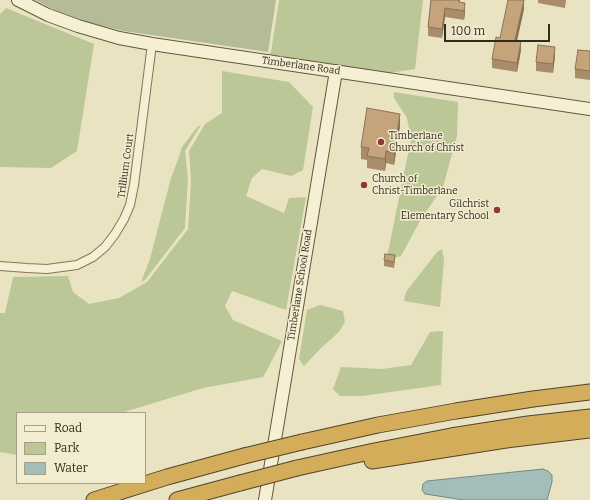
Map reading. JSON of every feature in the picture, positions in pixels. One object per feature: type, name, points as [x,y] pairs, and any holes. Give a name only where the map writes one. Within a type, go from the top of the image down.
[{"type":"highway","points":[[94,500],[244,456],[414,414],[525,391],[590,382]]},
{"type":"highway","points":[[353,430],[456,411],[590,392]]},
{"type":"highway","points":[[178,500],[298,468],[361,454],[451,436],[590,416]]},
{"type":"highway","points":[[298,468],[377,461],[506,440],[590,430]]},
{"type":"street","name":"Timberlane Road","points":[[18,0],[48,15],[78,26],[119,38],[590,109]]},
{"type":"street","name":"Trillium Court","points":[[0,266],[47,269],[76,265],[93,257],[105,247],[115,234],[130,205],[134,185],[152,44]]},
{"type":"street","name":"Timberlane School Road","points":[[265,500],[336,71]]},
{"type":"green space","points":[[35,0],[276,0],[268,52],[124,31],[91,23],[57,11]]},
{"type":"green space","points":[[279,0],[423,0],[415,69],[383,74],[268,55],[271,52]]},
{"type":"green space","points":[[6,8],[94,44],[77,151],[51,168],[0,167],[0,14]]},
{"type":"green space","points":[[222,71],[289,82],[313,107],[303,170],[291,176],[262,169],[252,178],[246,196],[284,213],[289,198],[306,197],[286,310],[232,291],[225,306],[233,320],[282,341],[263,377],[203,388],[124,412],[16,412],[16,455],[0,452],[0,313],[5,313],[13,277],[68,276],[73,292],[89,304],[119,298],[147,282],[188,229],[191,180],[189,151],[205,124],[222,113]]},
{"type":"green space","points":[[394,92],[458,102],[457,136],[443,187],[421,219],[401,256],[389,259],[387,257],[411,139],[407,118],[394,98]]},
{"type":"green space","points":[[201,125],[185,151],[188,180],[185,228],[145,280],[141,282],[150,259],[171,178],[182,147],[197,127]]},
{"type":"green space","points":[[442,249],[444,259],[440,307],[404,301],[406,292],[437,252]]},
{"type":"green space","points":[[320,305],[343,311],[345,322],[339,332],[304,366],[299,359],[307,310]]},
{"type":"green space","points":[[443,331],[441,385],[362,396],[340,396],[333,389],[341,367],[382,369],[411,365],[430,332]]},
{"type":"water","points":[[543,469],[552,475],[552,482],[547,500],[464,500],[425,494],[422,490],[423,484],[427,481]]},
{"type":"building","points":[[431,0],[459,0],[459,2],[465,3],[464,11],[445,8],[442,29],[428,27]]},
{"type":"building","points":[[508,0],[524,0],[515,40],[521,41],[517,63],[492,59],[496,37],[500,38]]},
{"type":"building","points":[[538,45],[555,47],[553,64],[536,62]]},
{"type":"building","points":[[578,50],[590,51],[590,71],[575,69]]},
{"type":"building","name":"Timberlane Church of Christ","points":[[367,108],[400,114],[394,153],[386,151],[385,159],[367,156],[369,148],[361,147]]},
{"type":"building","points":[[385,254],[395,255],[394,262],[384,260]]},
{"type":"place","name":"Timberlane Church of Christ","points":[[381,142]]},
{"type":"place","name":"Church of Christ-Timberlane","points":[[364,185]]},
{"type":"place","name":"Gilchrist Elementary School","points":[[497,210]]}]
